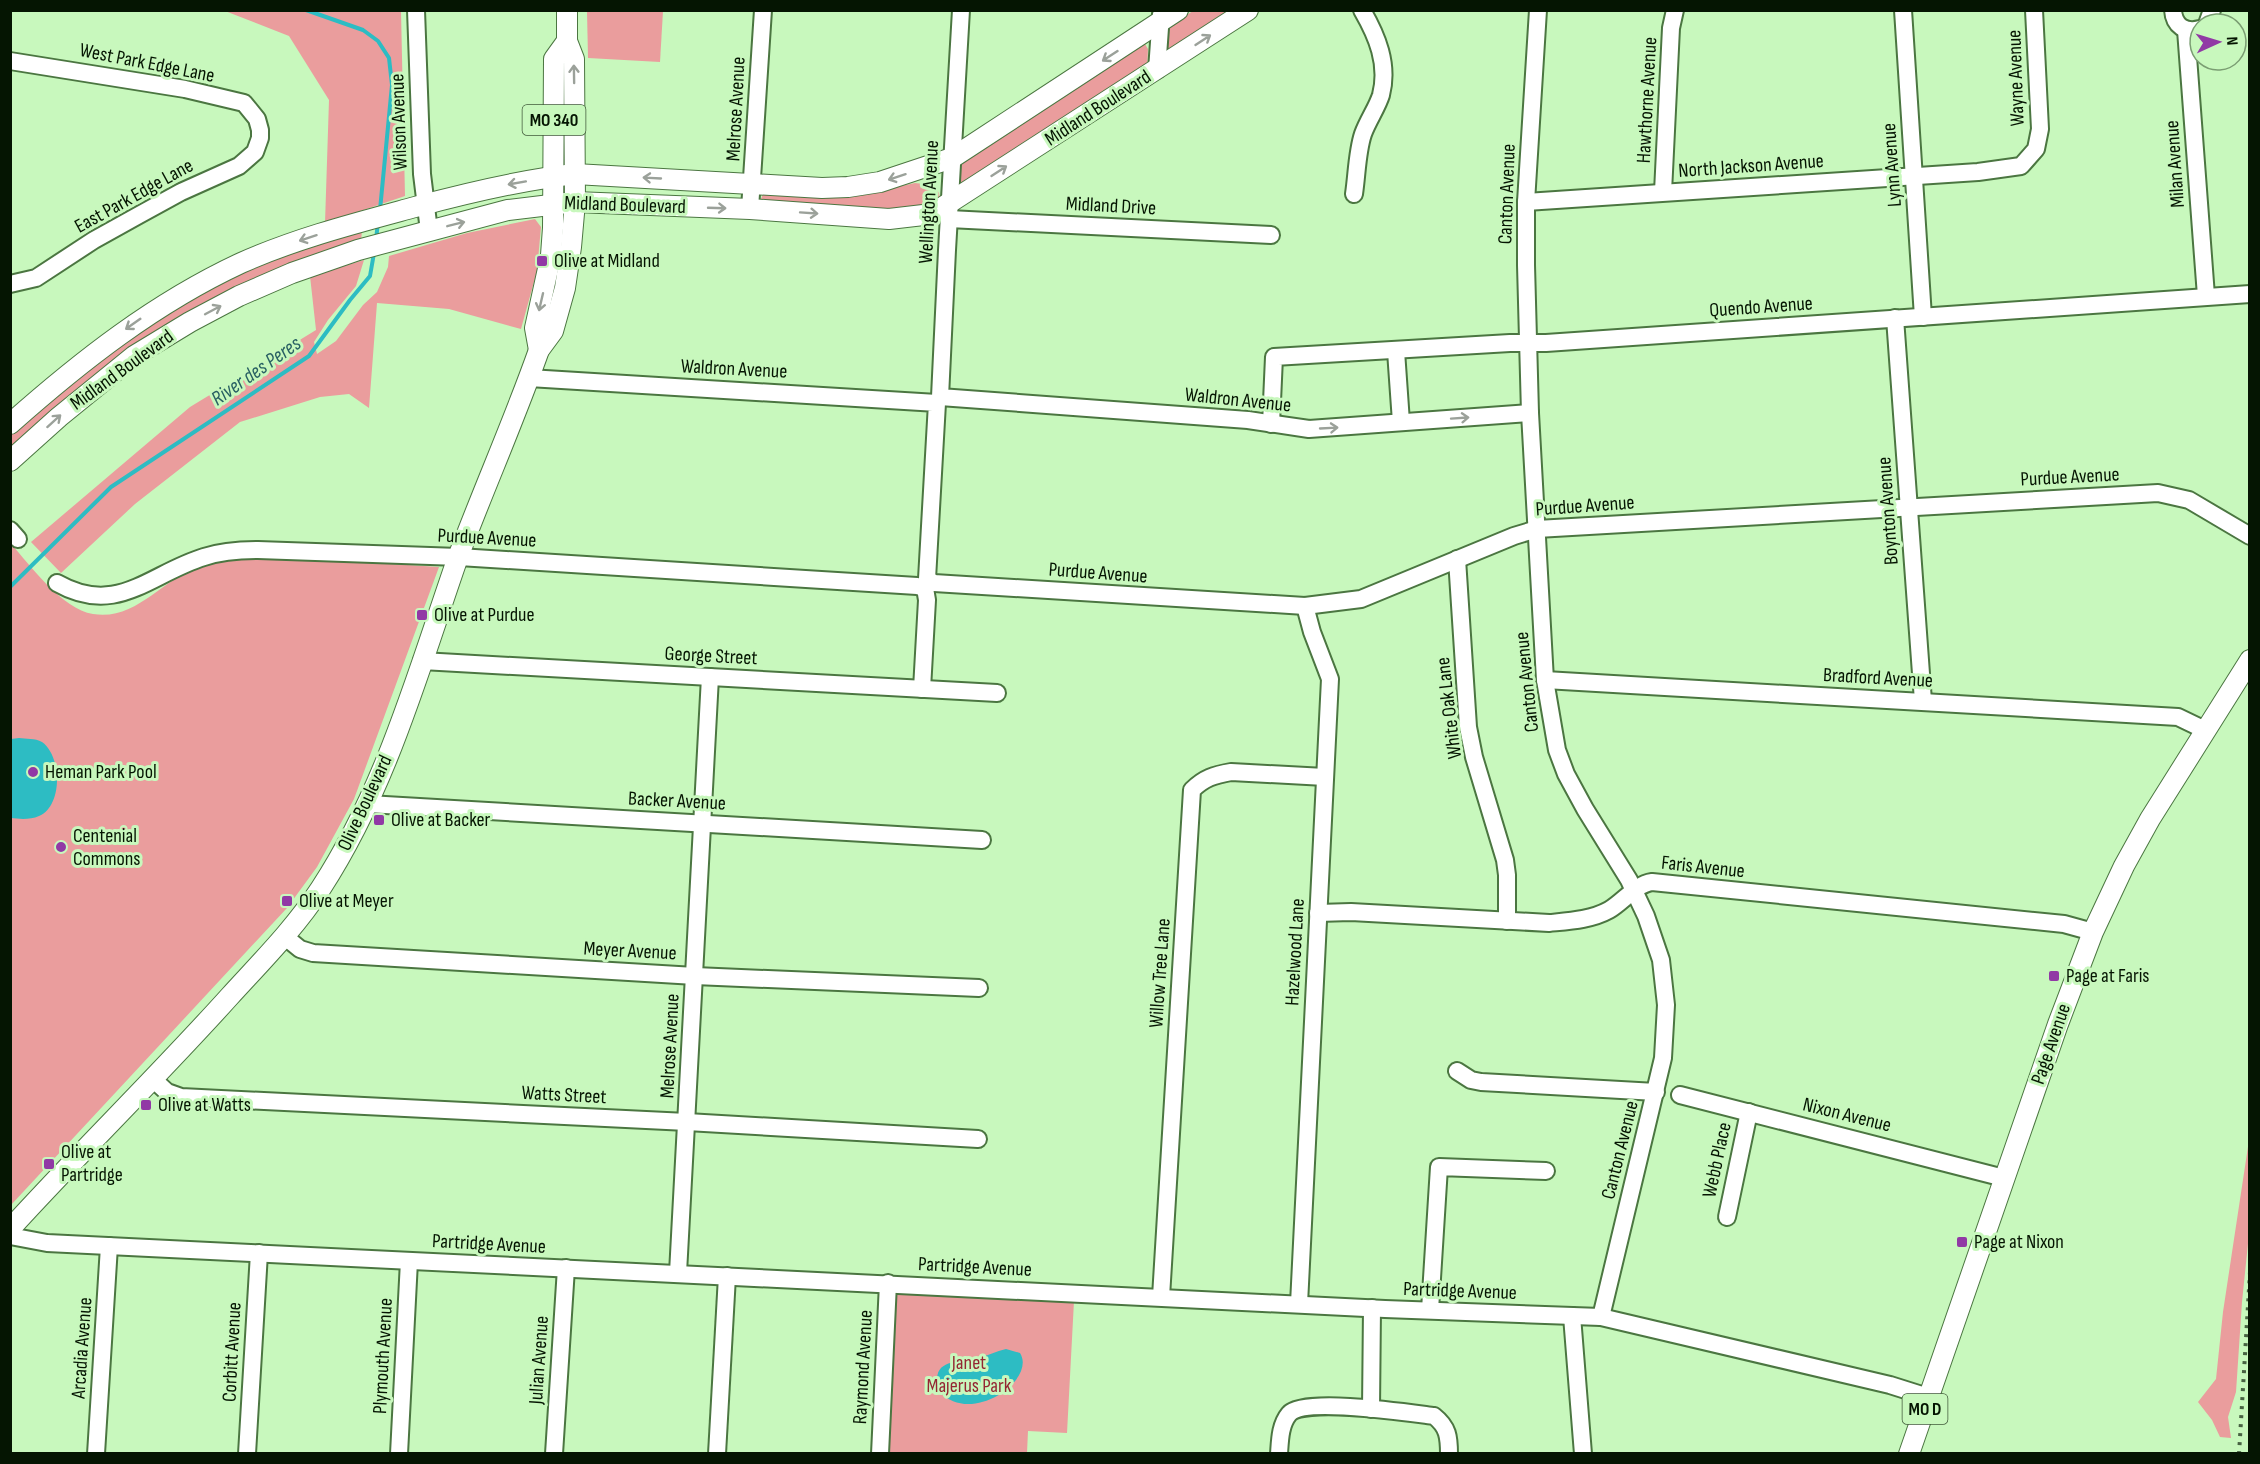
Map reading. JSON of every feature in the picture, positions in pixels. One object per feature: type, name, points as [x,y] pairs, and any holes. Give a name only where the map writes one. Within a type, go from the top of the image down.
[{"type":"main road","name":"Olive Boulevard","points":[[10,1229],[154,1080],[284,936],[319,891],[346,848],[368,804],[384,768],[459,557],[539,350],[553,331],[564,288],[575,202],[574,58],[567,41],[567,10]]},
{"type":"main road","name":"Midland Boulevard","points":[[10,424],[102,347],[141,319],[242,263],[295,242],[363,221],[488,188],[554,176],[575,174],[822,188],[880,182],[952,158],[1160,17],[1179,10]]},
{"type":"main road","name":"Midland Boulevard","points":[[10,460],[134,356],[239,296],[282,277],[358,250],[508,210],[575,202],[750,209],[889,219],[949,211],[1248,10]]},
{"type":"main road","name":"Olive Boulevard","points":[[539,350],[535,328],[551,255],[554,203],[554,59],[567,41]]},
{"type":"main road","name":"Page Avenue","points":[[1909,1454],[2092,932],[2124,866],[2205,730],[2250,660]]},
{"type":"street","name":"Wilson Avenue","points":[[416,10],[422,174],[429,231]]},
{"type":"street","name":"Melrose Avenue","points":[[750,209],[763,10]]},
{"type":"street","name":"Wellington Avenue","points":[[922,689],[926,584],[961,10]]},
{"type":"street","points":[[1354,194],[1363,134],[1381,95],[1383,76],[1383,57],[1378,41],[1362,10]]},
{"type":"street","name":"Canton Avenue","points":[[1538,10],[1526,202],[1530,413],[1545,680],[1552,730],[1566,774],[1635,891],[1658,948],[1666,1005],[1663,1058],[1656,1092],[1600,1317]]},
{"type":"street","name":"Hawthorne Avenue","points":[[1663,192],[1671,28],[1675,10]]},
{"type":"street","name":"Lynn Avenue","points":[[1903,10],[1923,317]]},
{"type":"street","name":"Wayne Avenue","points":[[1978,172],[2020,166],[2036,149],[2041,119],[2034,10]]},
{"type":"street","name":"Milan Avenue","points":[[2172,10],[2175,21],[2188,27]]},
{"type":"street","points":[[1157,70],[1160,17]]},
{"type":"street","name":"West Park Edge Lane","points":[[10,61],[185,89],[243,103],[257,119],[260,130]]},
{"type":"street","name":"Milan Avenue","points":[[2195,72],[2206,296]]},
{"type":"street","name":"East Park Edge Lane","points":[[10,284],[36,278],[94,240],[139,215],[181,192],[239,166],[255,152],[260,130]]},
{"type":"street","name":"North Jackson Avenue","points":[[1526,202],[1978,172]]},
{"type":"street","name":"Midland Drive","points":[[949,211],[1271,235]]},
{"type":"street","name":"Quendo Avenue","points":[[1271,424],[1274,357],[1529,343],[2250,294]]},
{"type":"street","name":"Boynton Avenue","points":[[1895,318],[1923,701]]},
{"type":"street","points":[[1396,351],[1401,422]]},
{"type":"street","name":"Waldron Avenue","points":[[529,378],[939,400],[1248,420],[1309,429],[1530,413]]},
{"type":"street","name":"Purdue Avenue","points":[[57,583],[75,593],[114,595],[131,590],[202,558],[238,550],[459,557],[917,586],[934,583],[1305,606],[1361,599],[1537,529],[2170,494],[2189,500],[2250,536]]},
{"type":"street","name":"White Oak Lane","points":[[1458,559],[1468,727],[1474,757],[1505,860],[1507,921]]},
{"type":"street","name":"Hazelwood Lane","points":[[1299,1304],[1330,679],[1312,633],[1305,606]]},
{"type":"street","name":"George Street","points":[[422,661],[997,693]]},
{"type":"street","name":"Melrose Avenue","points":[[678,1273],[710,676]]},
{"type":"street","name":"Bradford Avenue","points":[[1545,680],[2178,717],[2205,730]]},
{"type":"street","name":"Willow Tree Lane","points":[[1161,1297],[1192,790],[1203,779],[1231,772],[1325,777]]},
{"type":"street","name":"Backer Avenue","points":[[368,804],[982,840]]},
{"type":"street","name":"Faris Avenue","points":[[1318,913],[1351,912],[1549,923],[1594,916],[1608,910],[1642,885],[1652,882],[2064,924],[2092,932]]},
{"type":"street","name":"Meyer Avenue","points":[[284,936],[300,949],[313,953],[695,976],[979,988]]},
{"type":"street","points":[[1457,1071],[1471,1080],[1481,1082],[1656,1092]]},
{"type":"street","name":"Watts Street","points":[[154,1080],[167,1092],[181,1097],[978,1139]]},
{"type":"street","name":"Nixon Avenue","points":[[1680,1095],[2004,1178]]},
{"type":"street","name":"Webb Place","points":[[1726,1217],[1749,1112]]},
{"type":"street","points":[[1430,1310],[1439,1167],[1546,1171]]},
{"type":"street","name":"Partridge Avenue","points":[[10,1236],[47,1243],[1372,1308],[1600,1317],[1890,1385],[1928,1397]]},
{"type":"street","name":"Arcadia Avenue","points":[[96,1454],[109,1246]]},
{"type":"street","name":"Corbitt Avenue","points":[[247,1454],[259,1253]]},
{"type":"street","name":"Plymouth Avenue","points":[[399,1454],[409,1261]]},
{"type":"street","name":"Julian Avenue","points":[[554,1454],[566,1268]]},
{"type":"street","points":[[717,1454],[727,1276]]},
{"type":"street","name":"Raymond Avenue","points":[[880,1454],[888,1283]]},
{"type":"street","points":[[1371,1409],[1372,1308]]},
{"type":"street","points":[[1572,1316],[1583,1454]]},
{"type":"street","points":[[1279,1454],[1280,1432],[1290,1413],[1321,1405],[1434,1416],[1444,1424],[1449,1437],[1449,1454]]},
{"type":"green space","points":[[225,11],[401,11],[405,196],[325,223],[329,100],[289,36]]},
{"type":"green space","points":[[587,11],[663,11],[660,62],[588,58]]},
{"type":"green space","points":[[1193,11],[1241,11],[1165,55],[1169,27]]},
{"type":"green space","points":[[1141,43],[1145,44],[1148,49],[1147,68],[962,186],[959,183],[961,160]]},
{"type":"green space","points":[[915,183],[935,188],[940,199],[930,205],[910,211],[762,203],[761,199],[763,194],[767,193],[851,197]]},
{"type":"green space","points":[[535,219],[541,227],[537,271],[521,329],[449,309],[377,303],[369,408],[349,394],[320,397],[240,422],[135,504],[61,573],[31,542],[190,407],[316,330],[310,276],[364,260],[356,286],[328,320],[314,342],[317,354],[336,341],[363,305],[377,292],[388,267],[389,256],[467,233]]},
{"type":"green space","points":[[362,230],[361,242],[229,295],[11,453],[11,433],[85,369],[145,325],[213,287],[261,265],[310,246]]},
{"type":"green space","points":[[11,544],[48,585],[70,604],[93,614],[108,615],[135,606],[198,567],[230,559],[280,557],[439,567],[354,799],[317,867],[287,908],[11,1205]]},
{"type":"green space","points":[[2249,1140],[2249,1234],[2236,1392],[2228,1417],[2231,1438],[2220,1437],[2212,1420],[2198,1402],[2216,1379],[2223,1312]]},
{"type":"green space","name":"Janet Majerus Park","points":[[902,1293],[1074,1301],[1067,1433],[1028,1431],[1027,1453],[885,1454],[894,1300],[896,1295]]},
{"type":"water","name":"Heman Park Pool","points":[[11,739],[42,742],[49,749],[56,769],[56,792],[47,811],[28,819],[11,818]]},
{"type":"water","points":[[1006,1349],[1020,1353],[1023,1364],[1019,1375],[998,1395],[983,1402],[968,1404],[953,1401],[940,1392],[937,1381],[938,1373],[947,1364],[982,1357]]},
{"type":"waterway","name":"River des Peres","points":[[306,10],[363,30],[378,41],[389,58],[392,85],[380,210]]},
{"type":"waterway","name":"River des Peres","points":[[376,239],[378,223]]},
{"type":"waterway","name":"River des Peres","points":[[10,587],[111,487],[309,356],[370,276],[374,253]]},
{"type":"railway","points":[[2239,1454],[2250,1272]]},
{"type":"place","name":"Olive at Midland","points":[[542,261]]},
{"type":"place","name":"Olive at Purdue","points":[[422,615]]},
{"type":"place","name":"Heman Park Pool","points":[[33,772]]},
{"type":"place","name":"Olive at Backer","points":[[379,820]]},
{"type":"place","name":"Centenial Commons","points":[[61,847]]},
{"type":"place","name":"Olive at Meyer","points":[[287,901]]},
{"type":"place","name":"Page at Faris","points":[[2054,976]]},
{"type":"place","name":"Olive at Watts","points":[[146,1105]]},
{"type":"place","name":"Olive at Partridge","points":[[49,1164]]},
{"type":"place","name":"Page at Nixon","points":[[1962,1242]]}]
